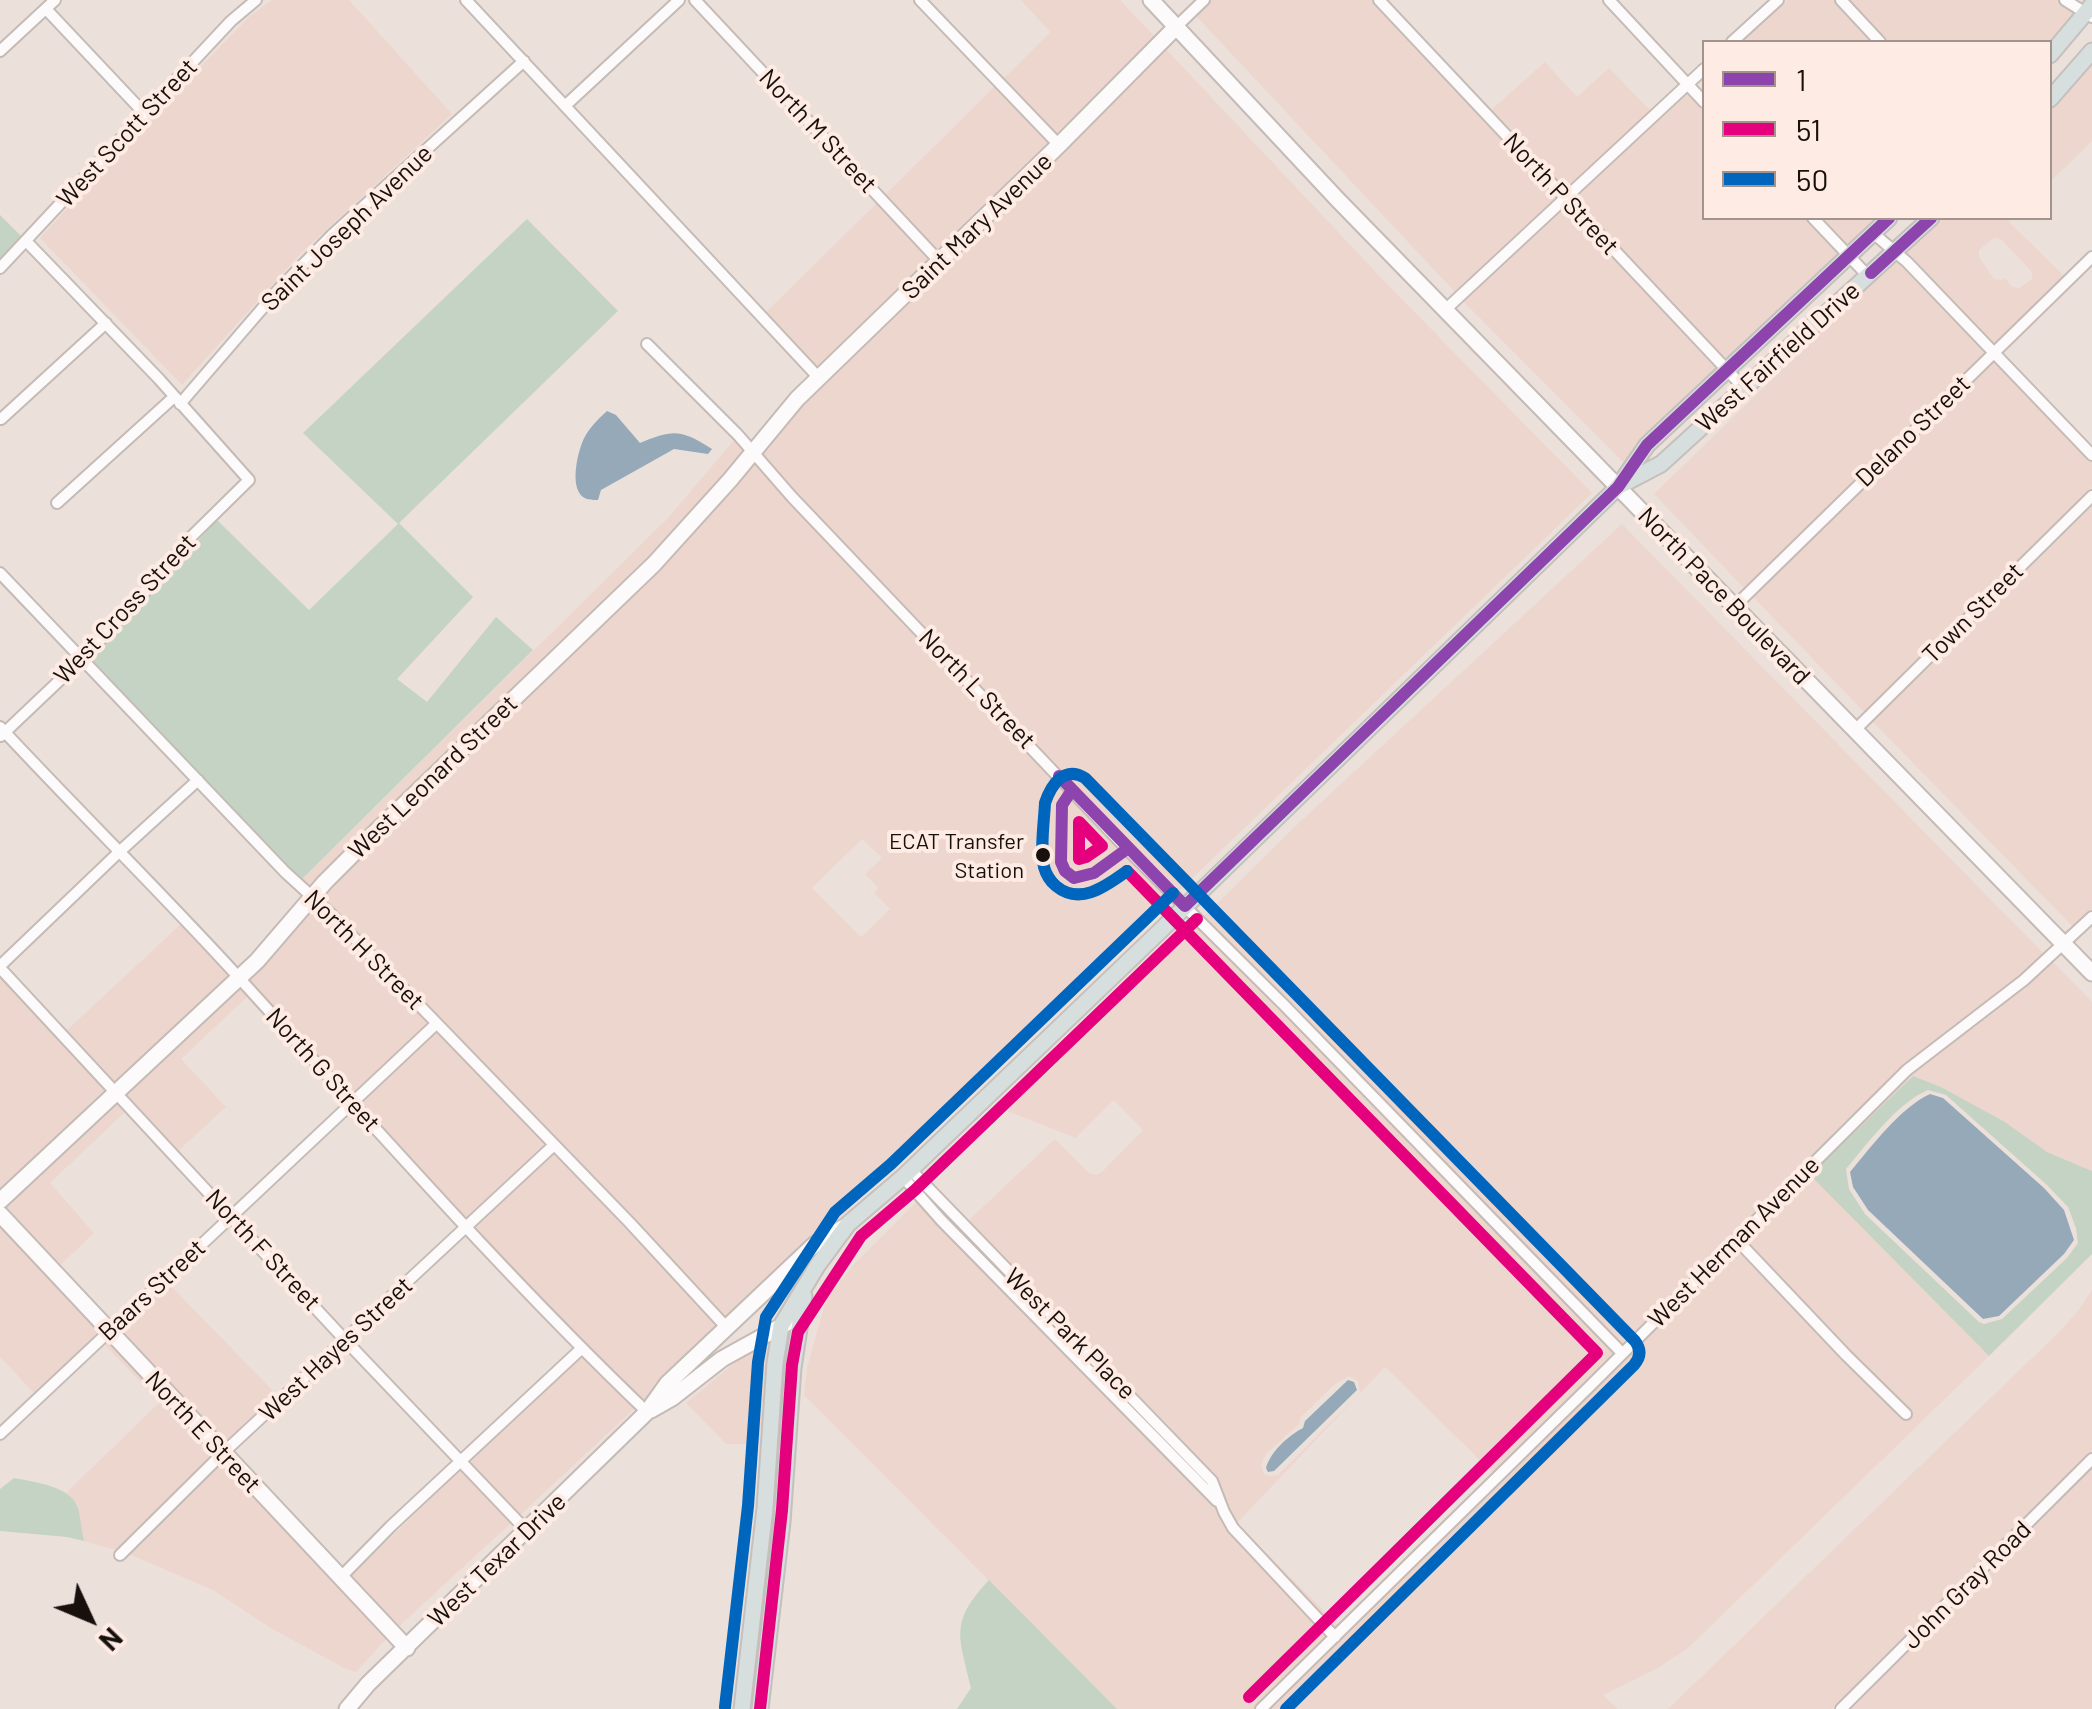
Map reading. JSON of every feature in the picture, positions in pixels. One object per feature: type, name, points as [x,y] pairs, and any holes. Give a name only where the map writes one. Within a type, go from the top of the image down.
[{"type":"main road","points":[[2052,53],[2090,12]]},
{"type":"main road","points":[[2052,96],[2092,50]]},
{"type":"main road","name":"West Fairfield Drive","points":[[760,1709],[782,1522],[800,1313],[806,1285],[848,1224],[1185,906],[1618,487],[1647,446],[1887,220]]},
{"type":"main road","name":"West Fairfield Drive","points":[[1618,487],[1661,464],[1929,220]]},
{"type":"main road","points":[[742,1709],[765,1508],[775,1363],[781,1326],[806,1285]]},
{"type":"street","name":"West Scott Street","points":[[0,268],[256,0]]},
{"type":"street","points":[[466,0],[819,378]]},
{"type":"street","points":[[566,106],[678,0]]},
{"type":"street","name":"North M Street","points":[[695,0],[940,262]]},
{"type":"street","points":[[920,0],[1059,145]]},
{"type":"street","name":"North Pace Boulevard","points":[[1152,0],[1445,310],[2092,973]]},
{"type":"street","name":"Saint Mary Avenue","points":[[752,453],[796,401],[1204,0]]},
{"type":"street","name":"North P Street","points":[[1378,0],[1744,388]]},
{"type":"street","points":[[1609,0],[1702,100]]},
{"type":"street","points":[[1734,40],[1778,0]]},
{"type":"street","points":[[1841,0],[1878,40]]},
{"type":"street","points":[[2066,0],[2090,12]]},
{"type":"street","points":[[0,51],[50,4],[144,113]]},
{"type":"street","name":"Saint Joseph Avenue","points":[[56,503],[177,400],[332,235],[524,62]]},
{"type":"street","points":[[1445,310],[1702,70]]},
{"type":"street","points":[[1815,220],[1868,276]]},
{"type":"street","points":[[1872,234],[1906,262],[2092,456]]},
{"type":"street","points":[[26,241],[177,400]]},
{"type":"street","name":"Delano Street","points":[[1735,606],[2092,257]]},
{"type":"street","points":[[1,419],[106,323]]},
{"type":"street","points":[[647,344],[752,453]]},
{"type":"street","name":"West Cross Street","points":[[2,732],[82,660],[191,538],[249,480],[177,400]]},
{"type":"street","name":"West Leonard Street","points":[[0,1201],[271,946],[362,845],[654,564],[752,453]]},
{"type":"street","name":"North L Street","points":[[752,453],[1127,848],[1622,1354]]},
{"type":"street","name":"Town Street","points":[[1854,730],[2092,496]]},
{"type":"street","name":"North H Street","points":[[0,573],[727,1328]]},
{"type":"street","name":"North G Street","points":[[2,732],[239,977],[581,1349],[647,1412]]},
{"type":"street","points":[[0,967],[198,780]]},
{"type":"street","name":"West Herman Avenue","points":[[1261,1709],[1907,1070],[2024,980],[2092,917]]},
{"type":"street","name":"North F Street","points":[[0,967],[527,1532]]},
{"type":"street","name":"Baars Street","points":[[0,1434],[436,1024]]},
{"type":"street","name":"West Hayes Street","points":[[120,1554],[554,1145]]},
{"type":"street","name":"West Park Place","points":[[906,1173],[1212,1481],[1233,1528],[1334,1637]]},
{"type":"street","name":"North E Street","points":[[0,1214],[407,1648]]},
{"type":"street","name":"West Texar Drive","points":[[348,1709],[368,1684],[647,1412],[666,1384],[814,1245],[848,1224]]},
{"type":"street","points":[[1737,1240],[1906,1414]]},
{"type":"street","name":"West Texar Drive","points":[[647,1412],[722,1359],[800,1313]]},
{"type":"street","points":[[340,1578],[581,1349]]},
{"type":"street","name":"John Gray Road","points":[[1841,1709],[2092,1459]]},
{"type":"shaded area","points":[[272,0],[349,0],[452,114],[300,254],[182,385],[40,238],[250,16]]},
{"type":"shaded area","points":[[1021,0],[1120,0],[1156,38],[1058,137],[1003,79],[1050,32]]},
{"type":"shaded area","points":[[1212,0],[1371,0],[1557,198],[1455,292],[1196,16]]},
{"type":"shaded area","points":[[1787,0],[1834,0],[1871,40],[1743,40]]},
{"type":"shaded area","points":[[1848,0],[2057,0],[2075,13],[2052,43],[2052,40],[1885,40]]},
{"type":"shaded area","points":[[1164,47],[1386,283],[1592,493],[1178,892],[759,454],[800,405]]},
{"type":"shaded area","points":[[1545,62],[1577,97],[1609,68],[1651,111],[1565,191],[1490,111]]},
{"type":"shaded area","points":[[2092,65],[2092,141],[2052,180],[2052,107]]},
{"type":"shaded area","points":[[995,86],[1051,145],[939,254],[885,195]]},
{"type":"shaded area","points":[[1688,92],[1702,107],[1702,220],[1808,220],[1839,252],[1725,363],[1573,200]]},
{"type":"shaded area","points":[[877,203],[932,261],[819,369],[766,312]]},
{"type":"shaded area","points":[[1565,207],[1718,370],[1623,462],[1463,301]]},
{"type":"shaded area","points":[[1822,220],[1873,220],[1846,245]]},
{"type":"shaded area","points":[[1938,220],[2011,220],[2064,276],[1993,346],[1902,253]],"holes":[[[1994,238],[2001,239],[2032,272],[2032,279],[2019,288],[2012,287],[2005,278],[1994,279],[1979,257],[1979,250]]]},
{"type":"shaded area","points":[[1895,260],[1985,353],[1744,588],[1654,494]]},
{"type":"shaded area","points":[[1994,362],[2092,463],[2092,487],[1864,712],[1753,597]]},
{"type":"shaded area","points":[[735,439],[745,453],[650,560],[311,889],[301,880],[668,518]]},
{"type":"shaded area","points":[[753,462],[1170,899],[827,1230],[727,1320],[320,897]],"holes":[[[862,839],[882,858],[865,874],[878,888],[874,893],[890,909],[861,937],[812,888]]]},
{"type":"shaded area","points":[[2092,504],[2092,909],[2073,927],[1872,721]]},
{"type":"shaded area","points":[[1622,524],[2044,954],[1903,1066],[1621,1345],[1203,917],[1302,820]]},
{"type":"shaded area","points":[[313,905],[428,1023],[351,1095],[247,978]]},
{"type":"shaded area","points":[[181,924],[231,977],[116,1085],[66,1031]]},
{"type":"shaded area","points":[[1196,925],[1614,1353],[1493,1473],[1385,1367],[1237,1523],[1338,1625],[1334,1629],[1237,1525],[1216,1477],[967,1222],[1055,1139],[1089,1173],[1096,1175],[1143,1130],[1114,1100],[1076,1138],[1007,1111]],"holes":[[[1349,1376],[1358,1381],[1360,1393],[1278,1475],[1264,1474],[1261,1465],[1266,1454],[1299,1424],[1301,1417],[1334,1385]]]},
{"type":"shaded area","points":[[2053,962],[2092,1002],[2092,1171],[2047,1152],[2005,1122],[1913,1076],[1815,1170],[1911,1074]]},
{"type":"shaded area","points":[[0,976],[109,1092],[0,1193]]},
{"type":"shaded area","points":[[239,985],[248,996],[181,1059],[226,1107],[178,1151],[124,1094]]},
{"type":"shaded area","points":[[436,1032],[546,1144],[466,1219],[360,1104]]},
{"type":"shaded area","points":[[117,1101],[126,1111],[50,1183],[94,1233],[57,1268],[1,1208]]},
{"type":"shaded area","points":[[554,1153],[719,1327],[643,1401],[475,1228]]},
{"type":"shaded area","points":[[1810,1175],[1989,1356],[1688,1648],[1603,1695],[1618,1709],[1269,1709],[1737,1248],[1907,1422],[1913,1414],[1745,1241]]},
{"type":"shaded area","points":[[917,1201],[1216,1507],[1229,1532],[1327,1636],[1253,1709],[1117,1709],[804,1395],[807,1368],[826,1300],[854,1264]]},
{"type":"shaded area","points":[[0,1222],[100,1330],[34,1393],[0,1357]]},
{"type":"shaded area","points":[[168,1283],[277,1395],[223,1445],[116,1331]]},
{"type":"shaded area","points":[[2092,1290],[2092,1451],[2033,1511],[1832,1709],[1668,1709],[2057,1334]]},
{"type":"shaded area","points":[[108,1338],[215,1452],[116,1550],[84,1541],[78,1505],[67,1492],[160,1402],[103,1343]]},
{"type":"shaded area","points":[[770,1342],[759,1444],[726,1444],[686,1403],[738,1360]]},
{"type":"shaded area","points":[[581,1356],[635,1408],[519,1516],[468,1463]]},
{"type":"shaded area","points":[[223,1461],[388,1637],[356,1672],[269,1627],[213,1590],[129,1554]]},
{"type":"shaded area","points":[[2092,1468],[2092,1709],[1849,1709],[2041,1520]]},
{"type":"shaded area","points":[[460,1470],[511,1523],[396,1629],[348,1579]]},
{"type":"green space","points":[[0,215],[22,237],[0,260]]},
{"type":"green space","points":[[527,219],[618,311],[399,523],[473,597],[397,679],[427,702],[496,617],[533,650],[301,880],[90,660],[217,520],[309,610],[398,524],[303,433]]},
{"type":"green space","points":[[1913,1076],[2005,1122],[2047,1152],[2092,1171],[2092,1254],[1989,1356],[1810,1175]],"holes":[[[1928,1090],[1946,1095],[2047,1185],[2068,1207],[2076,1228],[2078,1243],[2067,1258],[2002,1319],[1984,1324],[1865,1214],[1849,1189],[1846,1169],[1894,1114]]]},
{"type":"green space","points":[[14,1478],[51,1486],[68,1495],[78,1508],[84,1541],[0,1531],[0,1489]]},
{"type":"green space","points":[[989,1580],[1117,1709],[957,1709],[971,1688],[961,1642],[963,1619]]},
{"type":"water","points":[[607,411],[616,415],[640,443],[677,433],[712,449],[708,454],[674,449],[601,490],[598,500],[586,499],[577,486],[578,456],[587,434]]},
{"type":"water","points":[[1930,1094],[1943,1098],[2044,1188],[2064,1210],[2074,1240],[1999,1316],[1983,1319],[1868,1210],[1853,1187],[1850,1172],[1867,1151],[1897,1118]]},
{"type":"water","points":[[1348,1380],[1354,1382],[1357,1390],[1274,1471],[1268,1472],[1268,1462],[1276,1450],[1303,1428],[1305,1421]]},
{"type":"transit line","name":"1","points":[[1185,906],[1618,487],[1647,445],[1887,220]]},
{"type":"transit line","name":"1","points":[[1871,273],[1929,220]]},
{"type":"transit line","name":"50","points":[[1127,871],[1102,888],[1083,894],[1065,892],[1050,880],[1042,852],[1045,803],[1059,779],[1071,774],[1085,778],[1635,1341],[1639,1350],[1634,1365],[1286,1709]]},
{"type":"transit line","name":"1","points":[[1059,776],[1185,906]]},
{"type":"transit line","name":"1","points":[[1072,790],[1062,805],[1061,862],[1065,871],[1074,878],[1094,873],[1127,849]]},
{"type":"transit line","name":"51","points":[[1079,822],[1102,846],[1079,859],[1079,822]]},
{"type":"transit line","name":"51","points":[[1127,871],[1597,1353],[1249,1697]]},
{"type":"transit line","name":"50","points":[[725,1707],[748,1506],[758,1362],[766,1317],[835,1212],[891,1164],[1173,893]]},
{"type":"transit line","name":"51","points":[[760,1709],[798,1332],[861,1236],[915,1190],[1197,919]]},
{"type":"place","name":"ECAT Transfer Station","points":[[1043,855]]}]
